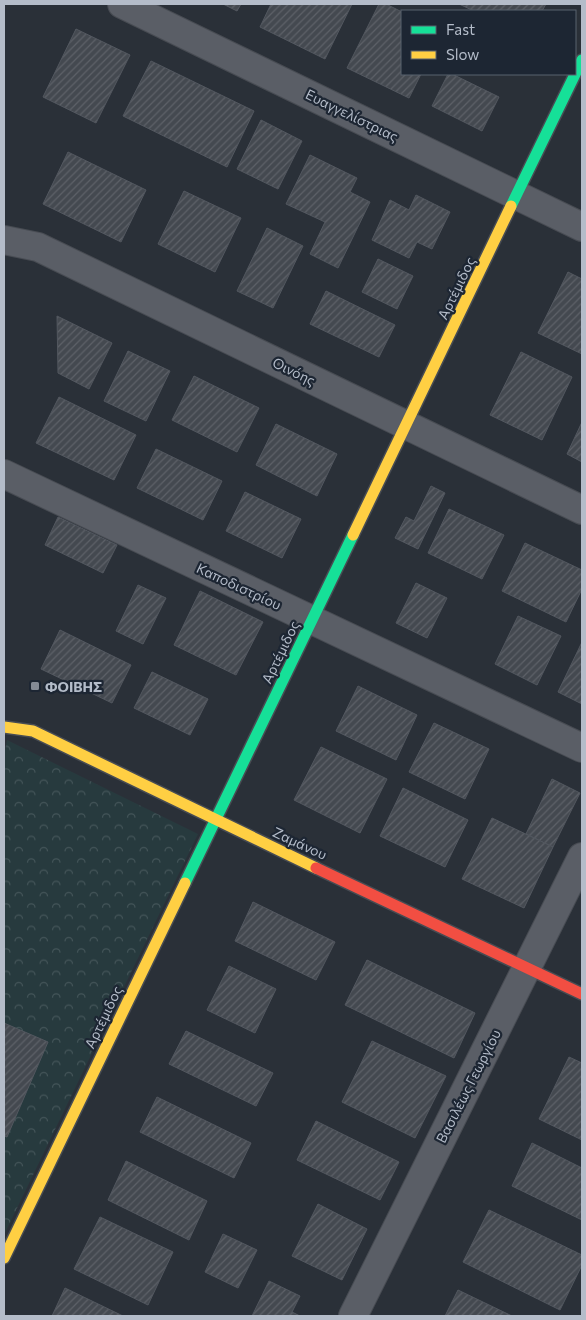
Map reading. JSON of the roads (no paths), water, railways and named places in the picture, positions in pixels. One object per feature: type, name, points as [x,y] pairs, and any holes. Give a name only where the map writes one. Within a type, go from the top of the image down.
[{"type":"street","name":"Ευαγγελίστριας","points":[[122,4],[582,227]]},
{"type":"street","name":"Αρτέμιδος","points":[[576,72],[582,60]]},
{"type":"street","name":"Αρτέμιδος","points":[[4,1258],[575,75]]},
{"type":"street","name":"Οινόης","points":[[4,240],[38,247],[582,510]]},
{"type":"street","name":"Καποδιστρίου","points":[[4,474],[582,748]]},
{"type":"street","name":"Ζαμάνου","points":[[4,727],[33,731],[215,820],[582,994]]},
{"type":"street","name":"Βασιλέως Γεωργίου","points":[[353,1316],[582,857]]},
{"type":"place","name":"ΦΟΙΒΗΣ","points":[[35,686]]}]
